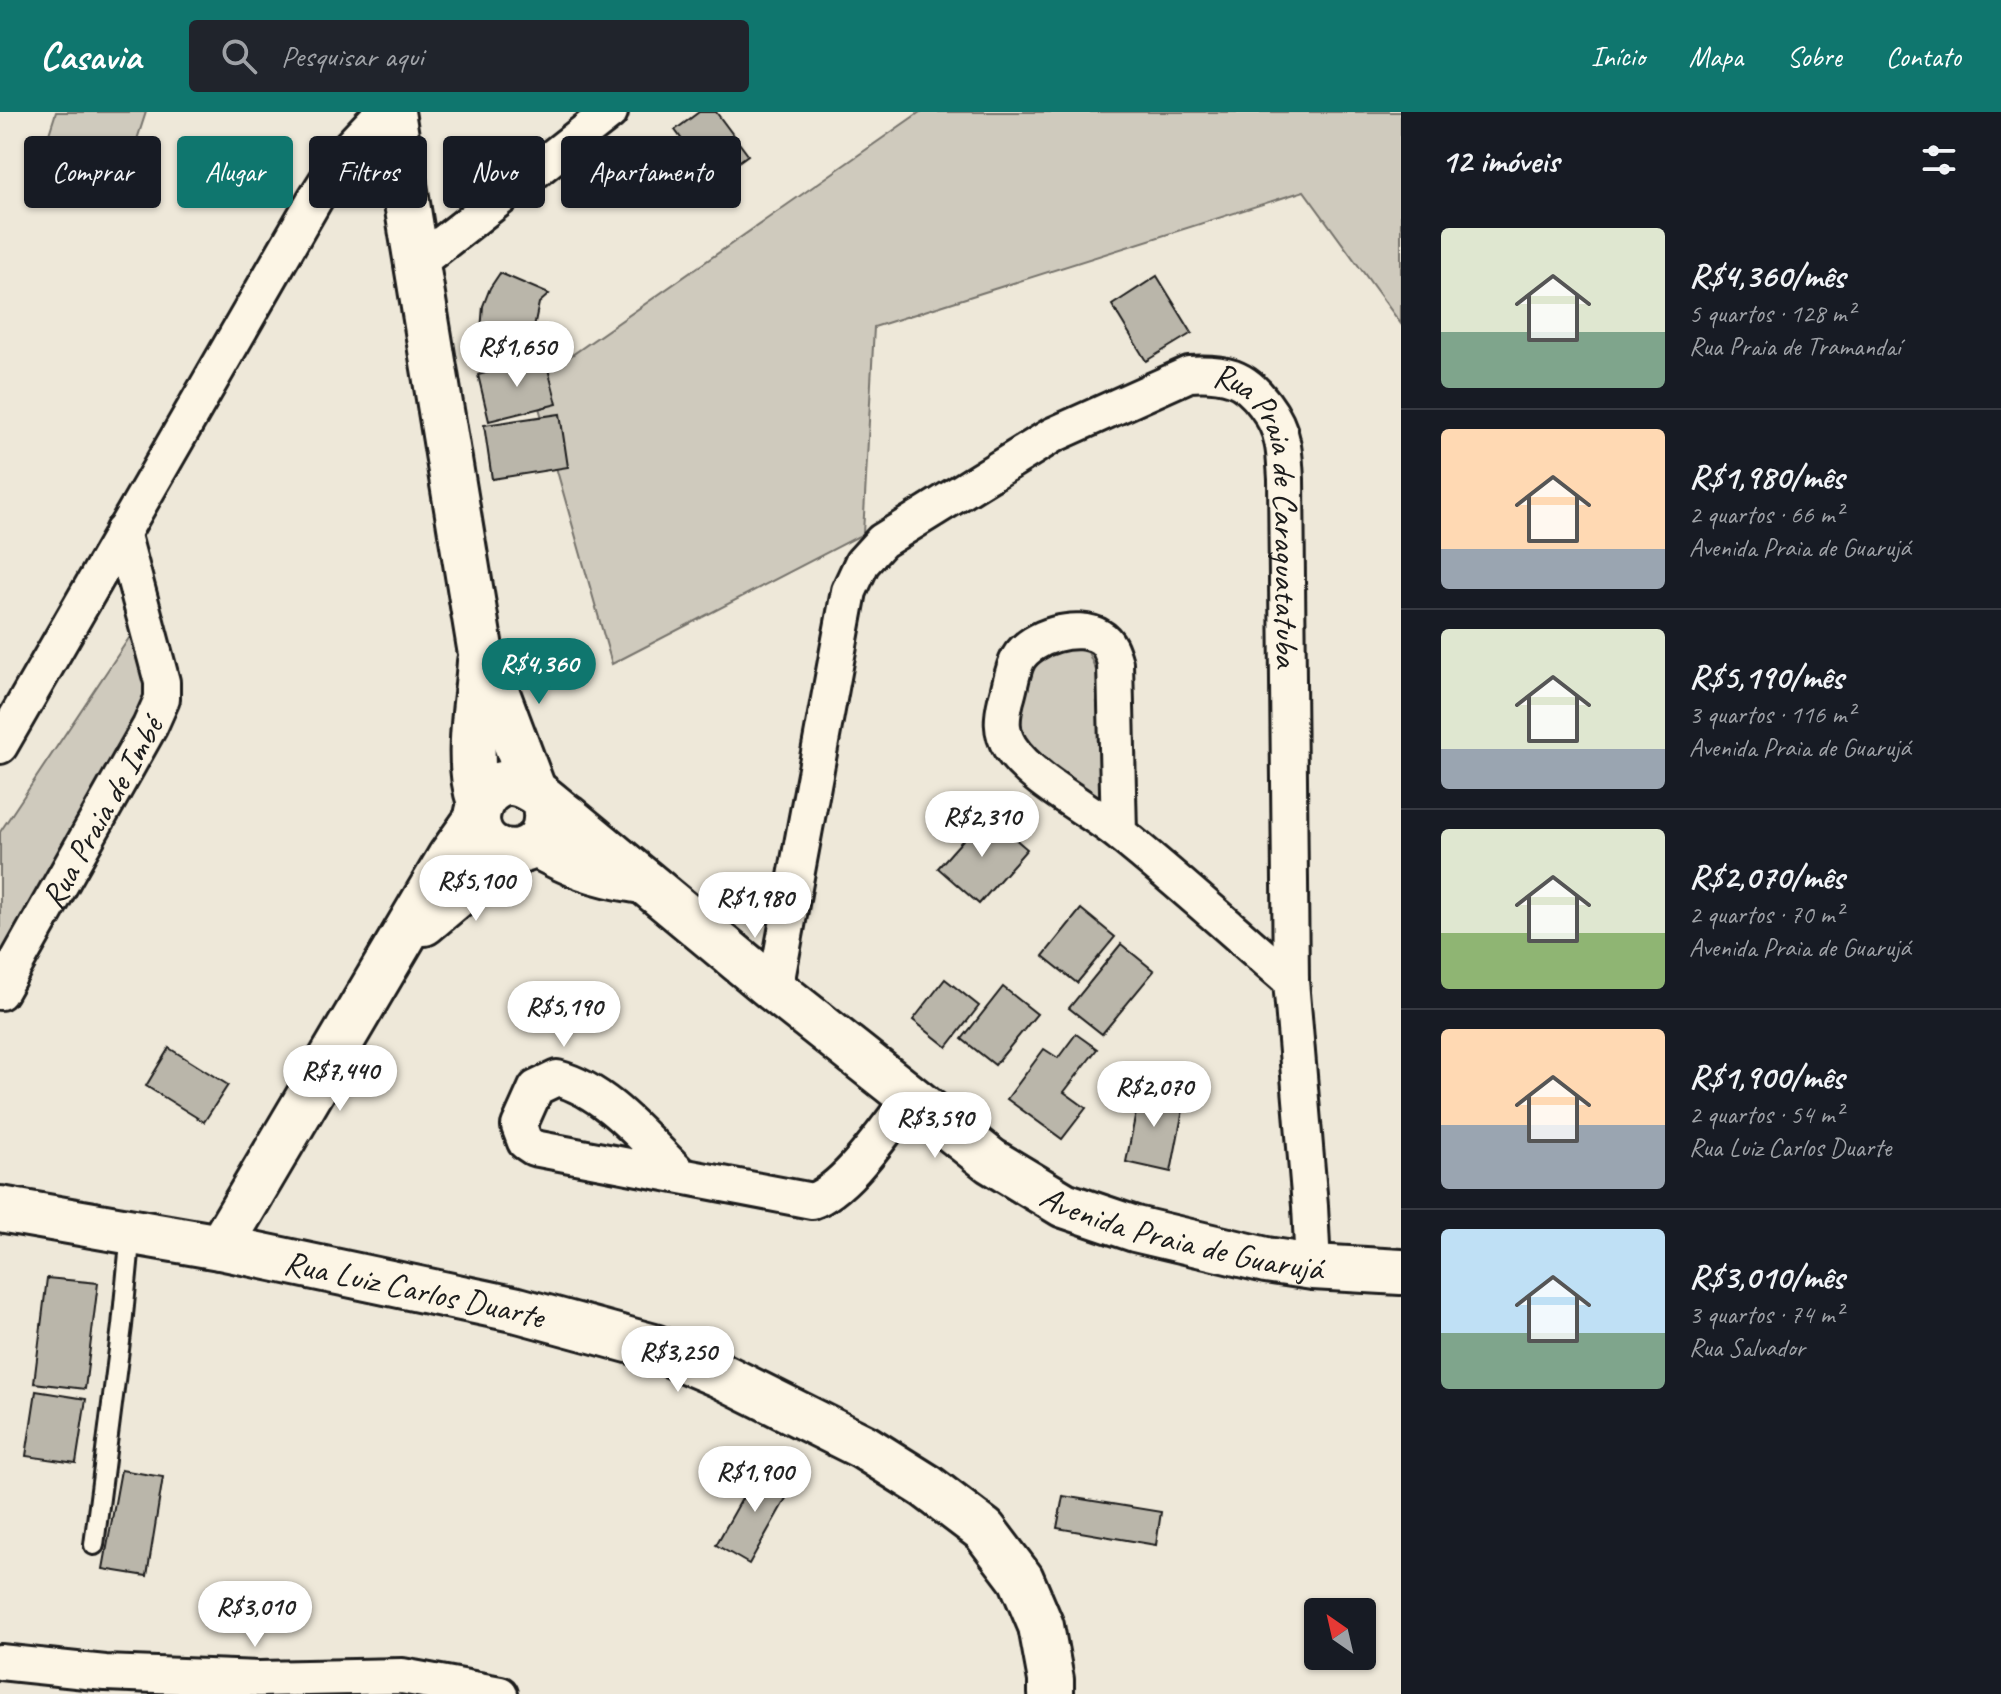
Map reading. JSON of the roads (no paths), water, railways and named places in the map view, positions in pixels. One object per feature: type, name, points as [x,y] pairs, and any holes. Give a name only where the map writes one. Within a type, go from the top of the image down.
[{"type":"street","points":[[0,746],[315,199],[345,152],[383,112]]},
{"type":"street","points":[[392,112],[480,648],[548,816],[545,831],[401,943]]},
{"type":"street","points":[[419,262],[610,112]]},
{"type":"street","name":"Rua Praia de Caraguatatuba","points":[[775,990],[849,591],[862,563],[882,541],[1053,435],[1189,374],[1208,372],[1235,379],[1252,391],[1270,413],[1282,439],[1286,479],[1291,981],[1313,1267]]},
{"type":"street","name":"Rua Praia de Imbé","points":[[0,992],[150,726],[162,699],[162,682],[122,532]]},
{"type":"street","points":[[1119,833],[1115,663],[1109,645],[1102,637],[1069,630],[1035,643],[1018,658],[1001,719],[1004,736],[1026,766],[1119,833],[1291,981]]},
{"type":"street","points":[[480,648],[473,759],[481,834],[492,846],[521,848]]},
{"type":"street","points":[[220,1247],[489,791],[503,783],[519,783],[538,795]]},
{"type":"street","name":"Avenida Praia de Guarujá","points":[[538,795],[775,990],[991,1161],[1064,1205],[1135,1229],[1266,1260],[1313,1267],[1401,1272]]},
{"type":"street","name":"Avenida Praia de Guarujá","points":[[521,848],[605,875],[642,881]]},
{"type":"street","points":[[681,1175],[812,1201],[825,1196],[841,1183],[911,1097]]},
{"type":"street","name":"Rua Luiz Carlos Duarte","points":[[0,1209],[220,1247],[518,1310],[654,1347],[720,1375],[864,1447],[926,1486],[984,1530],[1021,1579],[1041,1626],[1051,1694]]},
{"type":"street","points":[[0,1662],[105,1673],[259,1679],[402,1676],[500,1694]]},
{"type":"lane","points":[[94,1545],[131,1232]]}]
